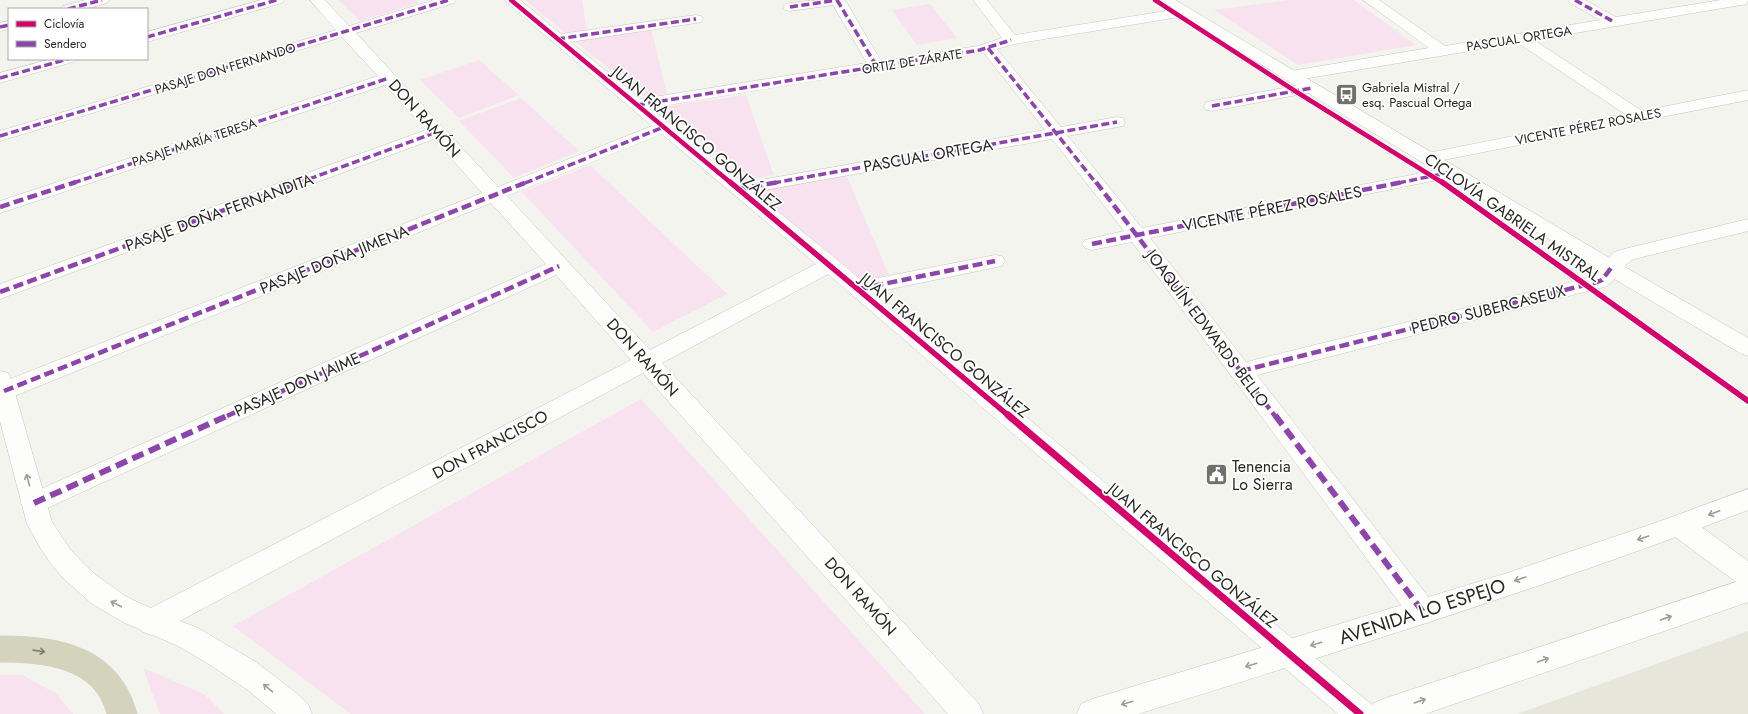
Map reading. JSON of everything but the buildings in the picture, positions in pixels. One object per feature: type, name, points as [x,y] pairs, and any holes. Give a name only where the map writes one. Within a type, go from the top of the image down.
[{"type":"highway","points":[[0,649],[26,649],[55,653],[80,662],[99,674],[113,690],[122,714]]},
{"type":"street","points":[[72,8],[102,0]]},
{"type":"street","points":[[148,37],[277,0]]},
{"type":"street","name":"DON RAMÓN","points":[[317,0],[968,714]]},
{"type":"street","name":"PASAJE DON FERNANDO","points":[[0,136],[449,0]]},
{"type":"street","name":"JUAN FRANCISCO GONZÁLEZ","points":[[511,0],[859,289],[1360,714]]},
{"type":"street","points":[[790,6],[838,0],[877,67]]},
{"type":"street","points":[[980,0],[1011,40]]},
{"type":"street","points":[[1165,0],[1611,268],[1748,348]]},
{"type":"street","points":[[1370,0],[1442,51]]},
{"type":"street","points":[[1575,0],[1614,22]]},
{"type":"street","name":"PASCUAL ORTEGA","points":[[1291,76],[1747,0]]},
{"type":"street","name":"ORTIZ DE ZÁRATE","points":[[637,105],[877,67],[988,48],[1011,40],[1186,12]]},
{"type":"street","points":[[557,39],[696,19]]},
{"type":"street","points":[[1521,38],[1639,116]]},
{"type":"street","name":"JOAQUÍN EDWARDS BELLO","points":[[988,48],[1058,133],[1138,235],[1423,612]]},
{"type":"street","points":[[0,78],[64,60]]},
{"type":"street","name":"PASAJE MARÍA TERESA","points":[[0,206],[389,78]]},
{"type":"street","points":[[1212,106],[1312,88]]},
{"type":"street","name":"VICENTE PÉREZ ROSALES","points":[[1428,158],[1748,95]]},
{"type":"street","name":"PASCUAL ORTEGA","points":[[738,189],[1118,122]]},
{"type":"street","name":"PASAJE DOÑA JIMENA","points":[[2,385],[495,195],[664,127]]},
{"type":"street","name":"PASAJE DOÑA FERNANDITA","points":[[0,292],[437,132]]},
{"type":"street","name":"VICENTE PÉREZ ROSALES","points":[[1092,244],[1452,172]]},
{"type":"street","name":"PEDRO SUBERCASEUX","points":[[1241,372],[1597,282],[1602,280],[1621,256],[1748,225]]},
{"type":"street","points":[[859,289],[995,261]]},
{"type":"street","name":"PASAJE DON JAIME","points":[[34,503],[559,266]]},
{"type":"street","name":"DON FRANCISCO","points":[[151,622],[830,266]]},
{"type":"street","points":[[2,385],[40,524],[50,543],[63,562],[85,584],[112,602],[151,622],[186,636],[225,658],[266,686],[297,714]]},
{"type":"street","name":"AVENIDA LO ESPEJO","points":[[1092,714],[1423,612],[1680,526],[1748,500]]},
{"type":"street","points":[[1680,526],[1748,576]]},
{"type":"street","points":[[1383,714],[1748,590]]},
{"type":"shaded area","points":[[339,0],[415,0],[419,3],[360,21]]},
{"type":"shaded area","points":[[525,0],[582,0],[587,30],[566,33]]},
{"type":"shaded area","points":[[1289,0],[1354,0],[1416,45],[1298,65],[1214,10]]},
{"type":"shaded area","points":[[930,4],[957,38],[917,45],[892,10]]},
{"type":"shaded area","points":[[651,28],[667,94],[645,97],[572,39]]},
{"type":"shaded area","points":[[479,60],[519,95],[459,118],[420,80]]},
{"type":"shaded area","points":[[746,95],[774,175],[750,179],[660,107]]},
{"type":"shaded area","points":[[521,98],[579,151],[514,178],[459,121]]},
{"type":"shaded area","points":[[590,165],[727,294],[653,332],[522,192]]},
{"type":"shaded area","points":[[846,175],[889,275],[863,280],[753,191]]},
{"type":"shaded area","points":[[641,399],[925,714],[351,714],[233,626]]},
{"type":"shaded area","points":[[1748,631],[1748,714],[1517,714]]},
{"type":"shaded area","points":[[143,668],[204,694],[224,714],[160,714]]},
{"type":"shaded area","points":[[0,675],[22,675],[57,694],[73,714],[0,714]]},
{"type":"marked path","points":[[72,8],[102,0]]},
{"type":"marked path","points":[[148,37],[277,0]]},
{"type":"marked path","points":[[0,136],[449,0]]},
{"type":"marked path","points":[[837,0],[877,67]]},
{"type":"marked path","points":[[790,7],[838,0]]},
{"type":"marked path","points":[[1575,0],[1614,22]]},
{"type":"marked path","points":[[557,39],[696,19]]},
{"type":"marked path","points":[[0,27],[8,25]]},
{"type":"marked path","points":[[637,105],[980,50],[1011,40]]},
{"type":"marked path","points":[[988,48],[1100,187],[1154,257],[1423,612]]},
{"type":"marked path","points":[[0,78],[64,60]]},
{"type":"marked path","points":[[0,207],[389,78]]},
{"type":"marked path","points":[[1212,106],[1312,88]]},
{"type":"marked path","points":[[738,189],[1117,122]]},
{"type":"marked path","points":[[4,391],[664,127]]},
{"type":"marked path","points":[[0,292],[437,132]]},
{"type":"marked path","points":[[1092,244],[1452,172]]},
{"type":"marked path","points":[[859,289],[995,261]]},
{"type":"marked path","points":[[34,503],[559,266]]},
{"type":"marked path","points":[[1241,371],[1597,282],[1602,280],[1611,268]]},
{"type":"cycle path","points":[[511,0],[859,289],[1360,714]]},
{"type":"cycle path","name":"CICLOVÍA GABRIELA MISTRAL","points":[[1155,0],[1295,91],[1434,176],[1748,401]]},
{"type":"place","name":"Gabriela Mistral / esq. Pascual Ortega","points":[[1346,94]]},
{"type":"place","name":"Tenencia Lo Sierra","points":[[1216,475]]}]
